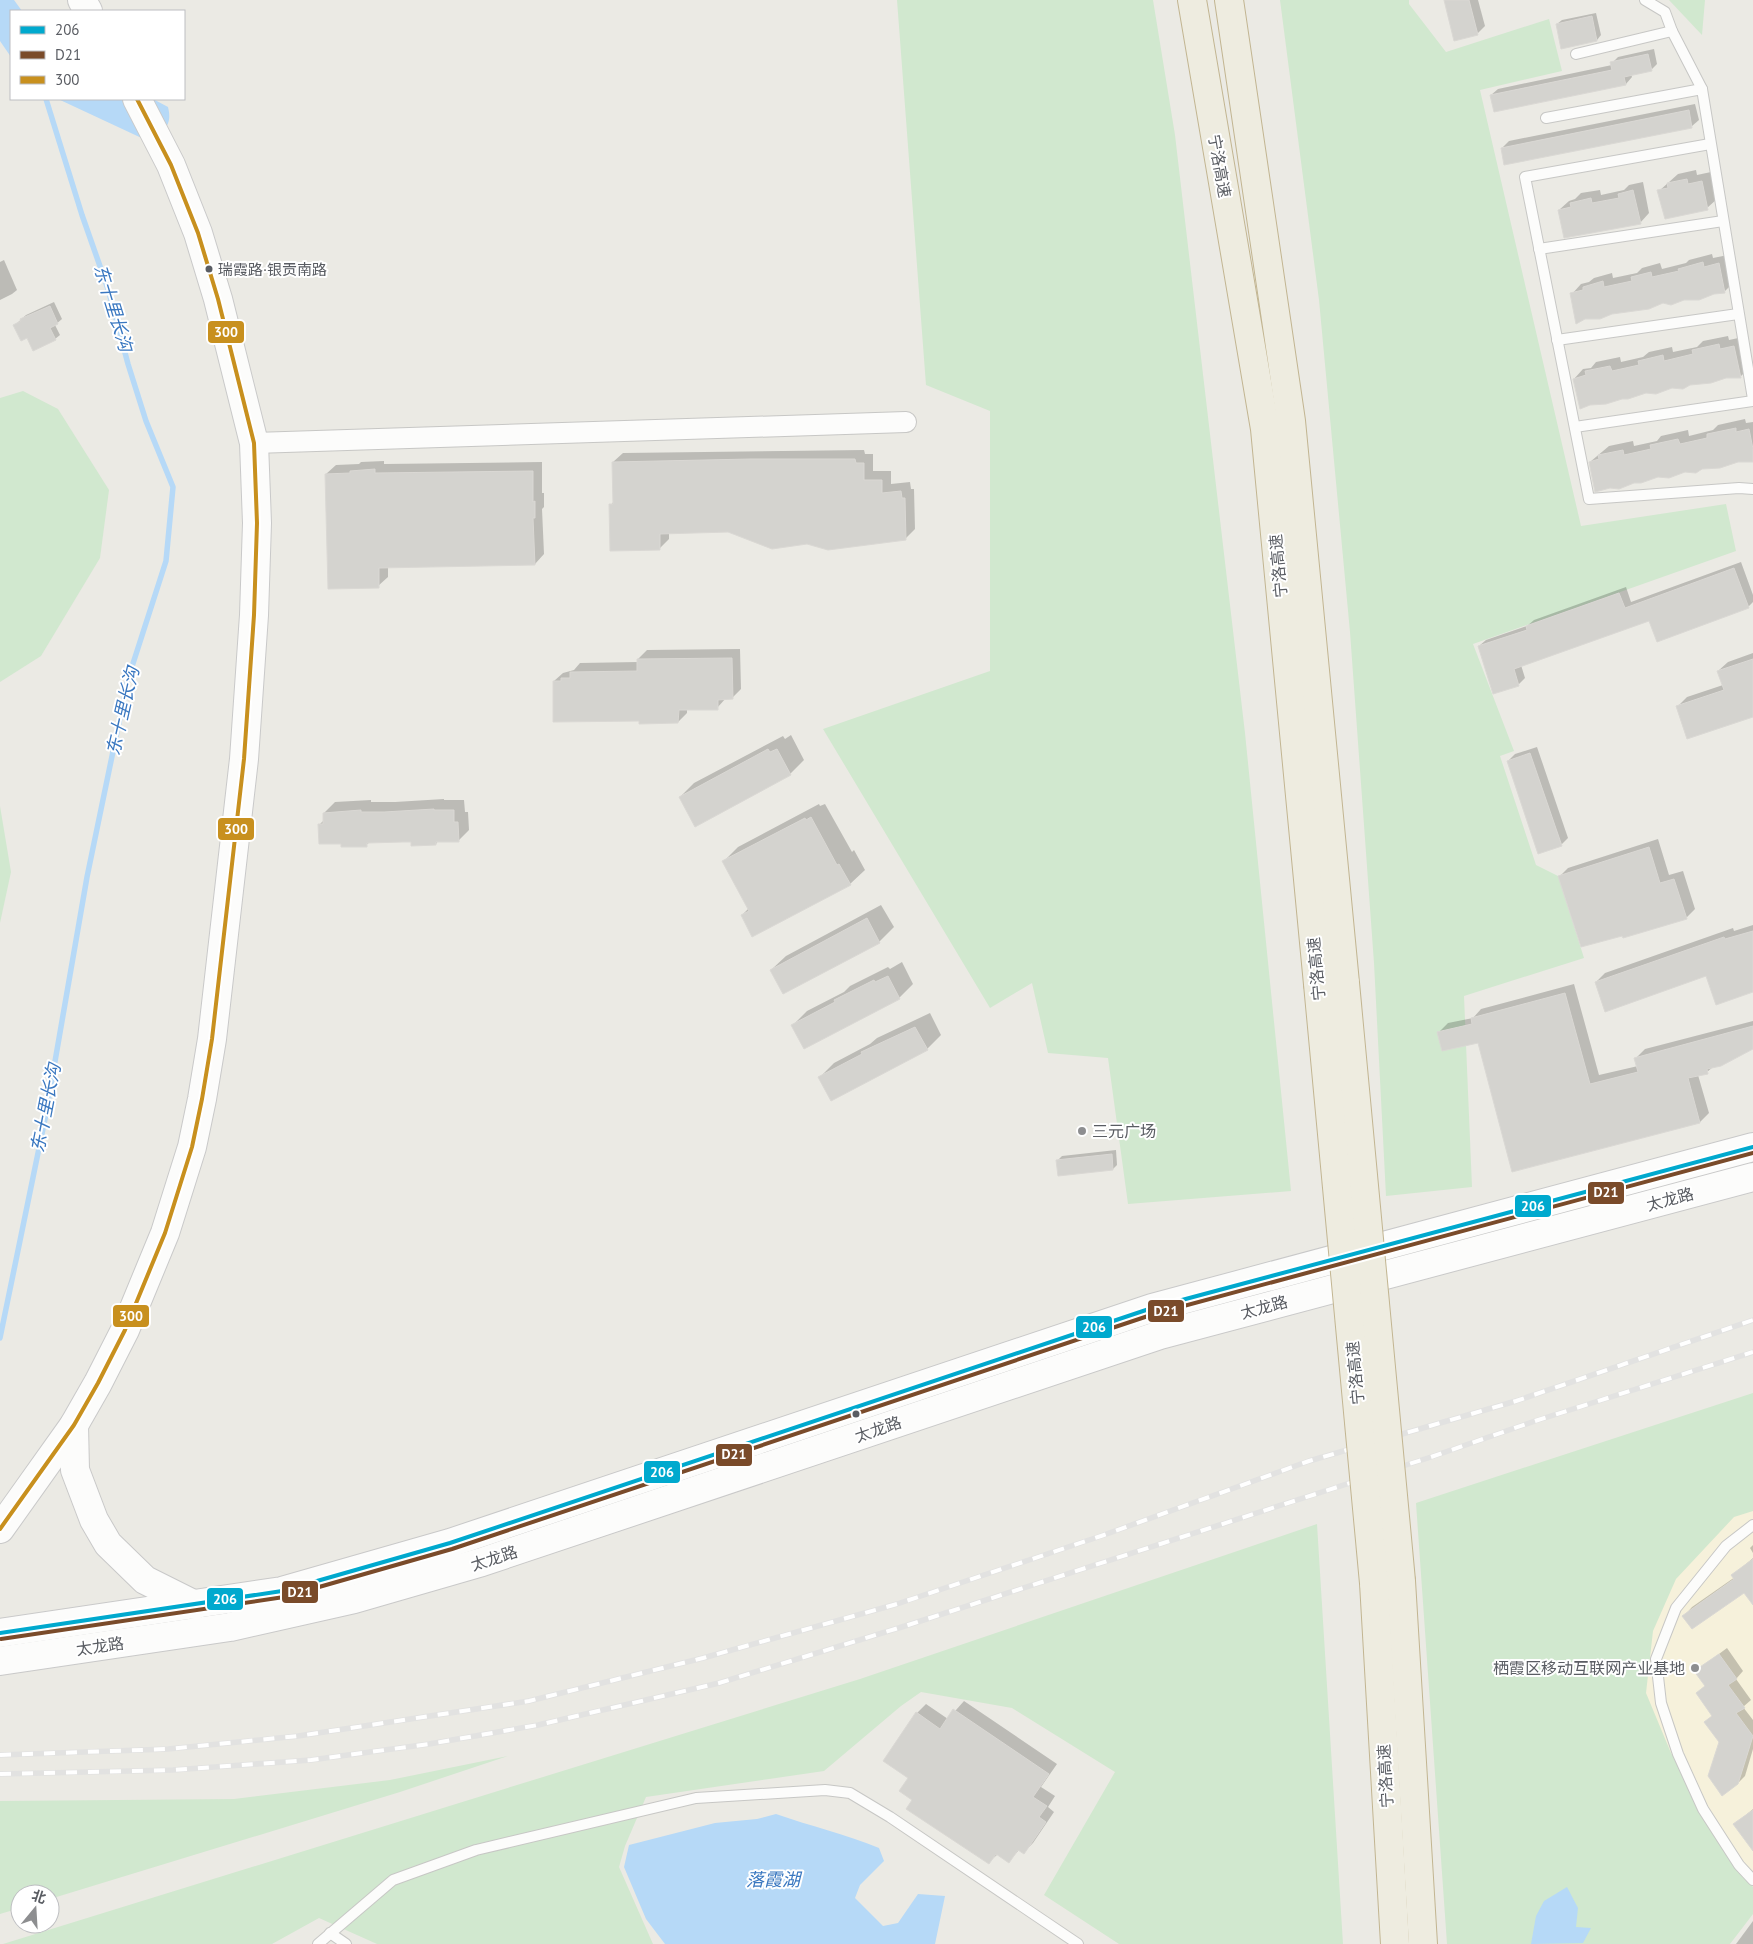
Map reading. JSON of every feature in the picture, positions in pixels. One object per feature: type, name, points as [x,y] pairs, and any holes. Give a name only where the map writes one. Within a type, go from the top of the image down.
[{"type":"highway","name":"宁洛高速","points":[[1192,0],[1264,429],[1374,1583],[1395,1944]]},
{"type":"highway","name":"宁洛高速","points":[[1229,0],[1291,421],[1401,1582],[1423,1944]]},
{"type":"main road","points":[[0,1529],[74,1425],[125,1330],[166,1234],[192,1148],[212,1039],[244,759],[254,615],[257,522],[254,443],[225,324],[198,233],[171,165],[138,100]]},
{"type":"main road","name":"太龙路","points":[[0,1633],[282,1592],[450,1543],[1152,1308],[1753,1147]]},
{"type":"main road","name":"太龙路","points":[[0,1661],[230,1627],[354,1599],[482,1562],[1160,1335],[1753,1177]]},
{"type":"main road","points":[[74,1425],[76,1470],[94,1520],[108,1544],[145,1580],[195,1606]]},
{"type":"street","points":[[254,443],[906,422]]},
{"type":"lane","points":[[1574,427],[1753,400],[1702,89],[1672,31],[1665,12],[1645,0]]},
{"type":"lane","points":[[1576,54],[1672,31]]},
{"type":"lane","points":[[1546,118],[1702,89]]},
{"type":"lane","points":[[1710,144],[1525,177],[1589,499],[1739,488],[1753,489]]},
{"type":"lane","points":[[1539,250],[1723,221]]},
{"type":"lane","points":[[1557,340],[1738,314]]},
{"type":"lane","points":[[1753,1525],[1726,1546],[1676,1608],[1656,1659],[1661,1703],[1678,1754],[1703,1809],[1739,1865],[1753,1880]]},
{"type":"lane","points":[[318,1944],[394,1880],[476,1850],[696,1798],[825,1790],[850,1794],[890,1817],[1078,1944]]},
{"type":"lane","points":[[330,1933],[346,1944]]},
{"type":"shaded area","name":"栖霞区移动互联网产业基地","points":[[1753,1491],[1753,1899],[1664,1755],[1608,1581]]},
{"type":"green space","points":[[897,0],[1153,0],[1175,135],[1245,733],[1291,1191],[1128,1204],[1108,1058],[1048,1053],[1032,983],[990,1008],[823,729],[990,671],[990,411],[926,385]]},
{"type":"green space","points":[[1280,0],[1409,0],[1409,4],[1446,52],[1549,19],[1562,71],[1480,90],[1581,526],[1726,504],[1736,551],[1473,644],[1514,751],[1500,756],[1536,865],[1558,876],[1584,958],[1464,996],[1472,1187],[1386,1196],[1374,963],[1350,632],[1319,300]]},
{"type":"green space","points":[[1669,0],[1705,0],[1702,35]]},
{"type":"green space","points":[[23,391],[58,409],[109,490],[100,558],[41,656],[0,682],[0,398]]},
{"type":"green space","points":[[0,806],[11,872],[0,923]]},
{"type":"green space","points":[[1753,1393],[1753,1511],[1734,1517],[1676,1579],[1653,1631],[1646,1693],[1671,1753],[1753,1887],[1753,1914],[1730,1944],[1447,1944],[1416,1503]]},
{"type":"green space","points":[[1317,1524],[1343,1944],[1119,1944],[1044,1895],[1115,1772],[1012,1708],[921,1692],[901,1706],[824,1771],[646,1797],[625,1846],[619,1867],[653,1944],[377,1944],[319,1918],[272,1944],[3,1944],[35,1934],[60,1934],[60,1926],[860,1679]]},
{"type":"green space","points":[[508,1756],[400,1792],[60,1896],[60,1884],[10,1884],[10,1911],[0,1914],[0,1801],[234,1799],[390,1780]]},
{"type":"water","points":[[0,0],[14,0],[21,10],[10,10],[10,56],[0,41]]},
{"type":"water","points":[[60,100],[155,100],[168,107],[169,119],[166,128],[148,141]]},
{"type":"water","name":"落霞湖","points":[[776,1814],[879,1848],[884,1861],[860,1885],[855,1898],[883,1926],[898,1923],[918,1894],[945,1896],[935,1944],[665,1944],[646,1919],[624,1867],[629,1845],[715,1823],[757,1819]]},
{"type":"water","points":[[1567,1887],[1578,1908],[1576,1927],[1591,1928],[1583,1943],[1531,1944],[1536,1916],[1544,1901]]},
{"type":"building","points":[[1444,0],[1469,0],[1478,35],[1454,41]]},
{"type":"building","points":[[1592,16],[1597,41],[1561,49],[1556,24]]},
{"type":"building","points":[[1648,54],[1652,71],[1624,77],[1626,85],[1494,112],[1490,95],[1612,70],[1610,62]]},
{"type":"building","points":[[1689,110],[1692,128],[1504,165],[1501,148]]},
{"type":"building","points":[[1687,179],[1688,184],[1702,181],[1708,210],[1665,219],[1657,190],[1668,188],[1667,183]]},
{"type":"building","points":[[1633,190],[1641,224],[1564,238],[1558,210],[1571,207],[1570,203],[1591,198],[1592,203],[1619,198],[1618,194]]},
{"type":"building","points":[[1703,262],[1704,267],[1719,263],[1725,293],[1714,294],[1699,300],[1684,300],[1671,305],[1663,303],[1649,309],[1612,314],[1600,319],[1585,319],[1576,324],[1570,293],[1583,290],[1583,287],[1603,281],[1604,287],[1632,281],[1631,277],[1651,272],[1652,277],[1679,271],[1678,269]]},
{"type":"building","points":[[50,306],[58,324],[50,328],[56,340],[33,351],[27,338],[21,341],[13,325],[21,321],[20,319]]},
{"type":"building","points":[[1719,344],[1720,349],[1734,346],[1741,378],[1726,378],[1711,383],[1690,385],[1683,389],[1672,388],[1656,394],[1646,393],[1628,399],[1606,404],[1590,405],[1580,409],[1573,379],[1586,375],[1585,371],[1610,366],[1612,371],[1639,365],[1638,361],[1663,355],[1664,361],[1693,354],[1692,350]]},
{"type":"building","points":[[1736,428],[1736,432],[1749,429],[1753,449],[1753,462],[1738,462],[1720,468],[1702,469],[1696,473],[1685,472],[1669,478],[1658,477],[1619,489],[1610,488],[1595,492],[1589,462],[1599,459],[1598,455],[1623,450],[1624,455],[1651,449],[1650,445],[1678,439],[1680,444],[1707,438],[1707,434]]},
{"type":"building","points":[[855,459],[856,463],[864,463],[864,480],[882,480],[882,493],[901,491],[902,498],[905,498],[906,540],[828,550],[807,544],[772,549],[728,532],[660,534],[660,550],[610,551],[609,504],[613,504],[612,462]]},
{"type":"building","points":[[375,469],[375,473],[533,471],[535,565],[379,568],[379,588],[328,589],[325,474]]},
{"type":"building","points":[[1734,568],[1749,608],[1657,642],[1649,621],[1514,669],[1519,686],[1493,694],[1478,646],[1527,630],[1526,626],[1619,593],[1625,608]]},
{"type":"building","points":[[732,658],[733,699],[718,700],[718,710],[679,710],[678,723],[639,724],[639,721],[553,722],[553,681],[561,681],[561,678],[570,678],[570,672],[637,671],[637,659]]},
{"type":"building","points":[[1753,659],[1753,717],[1687,739],[1676,706],[1724,690],[1717,671]]},
{"type":"building","points":[[768,749],[770,752],[777,749],[791,775],[695,827],[679,797]]},
{"type":"building","points":[[1530,753],[1562,846],[1538,854],[1507,761]]},
{"type":"building","points":[[434,809],[454,810],[454,822],[458,822],[459,842],[436,842],[436,845],[411,846],[411,842],[367,843],[367,847],[341,847],[341,844],[319,844],[318,824],[323,824],[323,813],[361,810],[361,812],[384,812]]},
{"type":"building","points":[[811,817],[837,865],[839,864],[851,885],[752,937],[741,915],[749,911],[722,861],[805,818],[806,820]]},
{"type":"building","points":[[1649,847],[1660,883],[1674,879],[1687,919],[1623,938],[1622,936],[1581,947],[1558,876]]},
{"type":"building","points":[[867,918],[880,943],[783,994],[770,970]]},
{"type":"building","points":[[1753,931],[1753,992],[1716,1005],[1706,976],[1605,1012],[1595,982],[1724,937],[1725,939]]},
{"type":"building","points":[[888,976],[900,999],[804,1049],[791,1025],[835,1002],[834,1000],[874,980],[875,982]]},
{"type":"building","points":[[1565,993],[1590,1084],[1638,1072],[1634,1058],[1753,1026],[1753,1049],[1721,1066],[1707,1069],[1708,1074],[1688,1078],[1700,1123],[1512,1172],[1478,1043],[1442,1051],[1437,1032],[1472,1024],[1471,1018]]},
{"type":"building","points":[[915,1027],[928,1050],[831,1101],[818,1077],[862,1054],[861,1052]]},
{"type":"building","points":[[1112,1154],[1113,1170],[1058,1176],[1056,1160]]},
{"type":"building","points":[[1753,1559],[1753,1605],[1744,1593],[1692,1629],[1682,1616],[1734,1579],[1731,1575]]},
{"type":"building","points":[[1719,1654],[1737,1679],[1728,1685],[1745,1708],[1736,1713],[1753,1736],[1738,1784],[1722,1796],[1708,1776],[1719,1742],[1704,1722],[1712,1716],[1696,1693],[1705,1686],[1694,1671]]},
{"type":"building","points":[[953,1709],[1049,1774],[1033,1797],[1047,1806],[1039,1817],[1046,1822],[1024,1854],[1018,1850],[1009,1863],[996,1854],[989,1864],[906,1809],[912,1800],[899,1791],[908,1778],[883,1761],[916,1712],[940,1729]]},
{"type":"building","points":[[1753,1810],[1753,1851],[1733,1824]]},
{"type":"waterway","name":"东十里长沟","points":[[0,1338],[45,1119],[87,877],[128,679],[166,561],[173,487],[146,421],[128,364],[108,289],[82,215],[46,100]]},
{"type":"railway","points":[[0,1755],[168,1749],[298,1736],[529,1701],[703,1658],[897,1604],[1101,1536],[1309,1461],[1516,1401],[1753,1320]]},
{"type":"railway","points":[[0,1774],[173,1770],[311,1760],[429,1744],[538,1725],[719,1683],[905,1626],[1753,1352]]},
{"type":"transit line","name":"300","points":[[0,1529],[74,1425],[98,1383],[125,1330],[165,1233],[192,1147],[202,1099],[212,1039],[244,759],[254,615],[257,523],[254,443],[218,299],[198,233],[171,165],[138,100]]},
{"type":"transit line","name":"206","points":[[0,1633],[282,1591],[450,1543],[1152,1308],[1753,1147]]},
{"type":"transit line","name":"D21","points":[[1,1639],[284,1597],[452,1549],[1154,1314],[1753,1153]]},
{"type":"place","name":"瑞霞路·银贡南路","points":[[209,269]]},
{"type":"place","name":"三元广场","points":[[1082,1131]]},
{"type":"place","name":"栖霞区移动互联网产业基地","points":[[1695,1668]]}]
